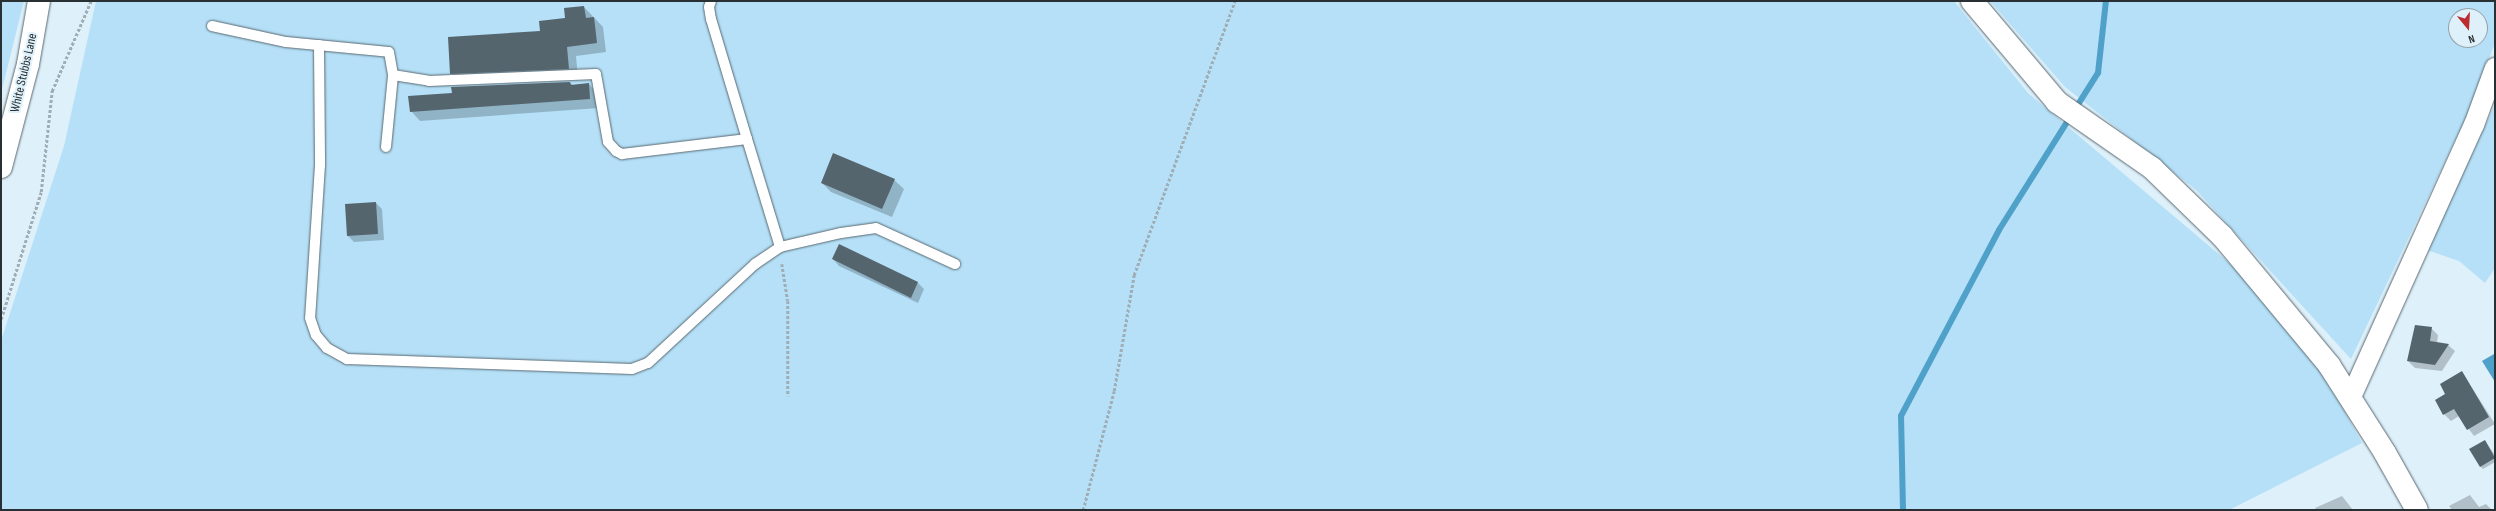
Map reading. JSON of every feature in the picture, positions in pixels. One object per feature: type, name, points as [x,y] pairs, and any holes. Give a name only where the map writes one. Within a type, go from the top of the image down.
[{"type":"street","name":"White Stubbs Lane","points":[[1,167],[28,64],[39,1]]},
{"type":"street","points":[[1972,1],[2057,102],[2152,168],[2222,236],[2329,365],[2351,397],[2417,510]]},
{"type":"street","points":[[2351,397],[2474,125],[2495,68]]},
{"type":"lane","points":[[711,1],[709,7],[711,19],[780,247]]},
{"type":"lane","points":[[212,26],[286,42],[389,52],[393,75],[386,146]]},
{"type":"lane","points":[[319,45],[320,165],[310,318],[316,335],[327,348],[347,359],[632,369],[648,363],[755,264],[780,247],[840,233],[876,228],[955,264]]},
{"type":"lane","points":[[393,75],[429,81],[596,74],[608,142],[616,151],[622,154],[747,139]]},
{"type":"path","points":[[1,319],[41,192],[52,91],[91,1]]},
{"type":"path","points":[[1083,510],[1114,391],[1134,275],[1235,1]]},
{"type":"path","points":[[780,247],[788,301],[788,396]]},
{"type":"shaded area","points":[[1,1],[24,1],[1,93]]},
{"type":"shaded area","points":[[96,1],[1954,1],[2028,93],[2240,272],[2328,381],[2362,443],[2229,510],[1,510],[1,341],[64,146]]},
{"type":"shaded area","points":[[1990,1],[2495,1],[2495,43],[2468,113],[2351,359],[2196,190],[2065,87]]},
{"type":"shaded area","points":[[2495,105],[2495,268],[2485,283],[2459,261],[2427,250]]},
{"type":"water","points":[[2494,354],[2495,355],[2495,382],[2482,361]]},
{"type":"building","points":[[584,6],[586,18],[594,17],[597,43],[567,47],[569,69],[450,74],[448,37],[540,31],[539,21],[565,18],[564,8]]},
{"type":"building","points":[[570,82],[571,85],[589,83],[590,99],[410,112],[408,96],[452,93],[451,87]]},
{"type":"building","points":[[833,153],[895,179],[882,209],[821,183]]},
{"type":"building","points":[[376,202],[378,234],[347,236],[345,204]]},
{"type":"building","points":[[839,244],[918,282],[911,298],[832,259]]},
{"type":"building","points":[[2415,325],[2432,327],[2430,341],[2449,344],[2435,365],[2407,361]]},
{"type":"building","points":[[2462,371],[2489,417],[2467,430],[2454,409],[2443,415],[2435,400],[2445,394],[2440,384]]},
{"type":"building","points":[[2485,440],[2495,458],[2480,467],[2469,449]]},
{"type":"waterway","points":[[1903,510],[1901,416],[1999,230],[2098,73],[2106,1]]}]
